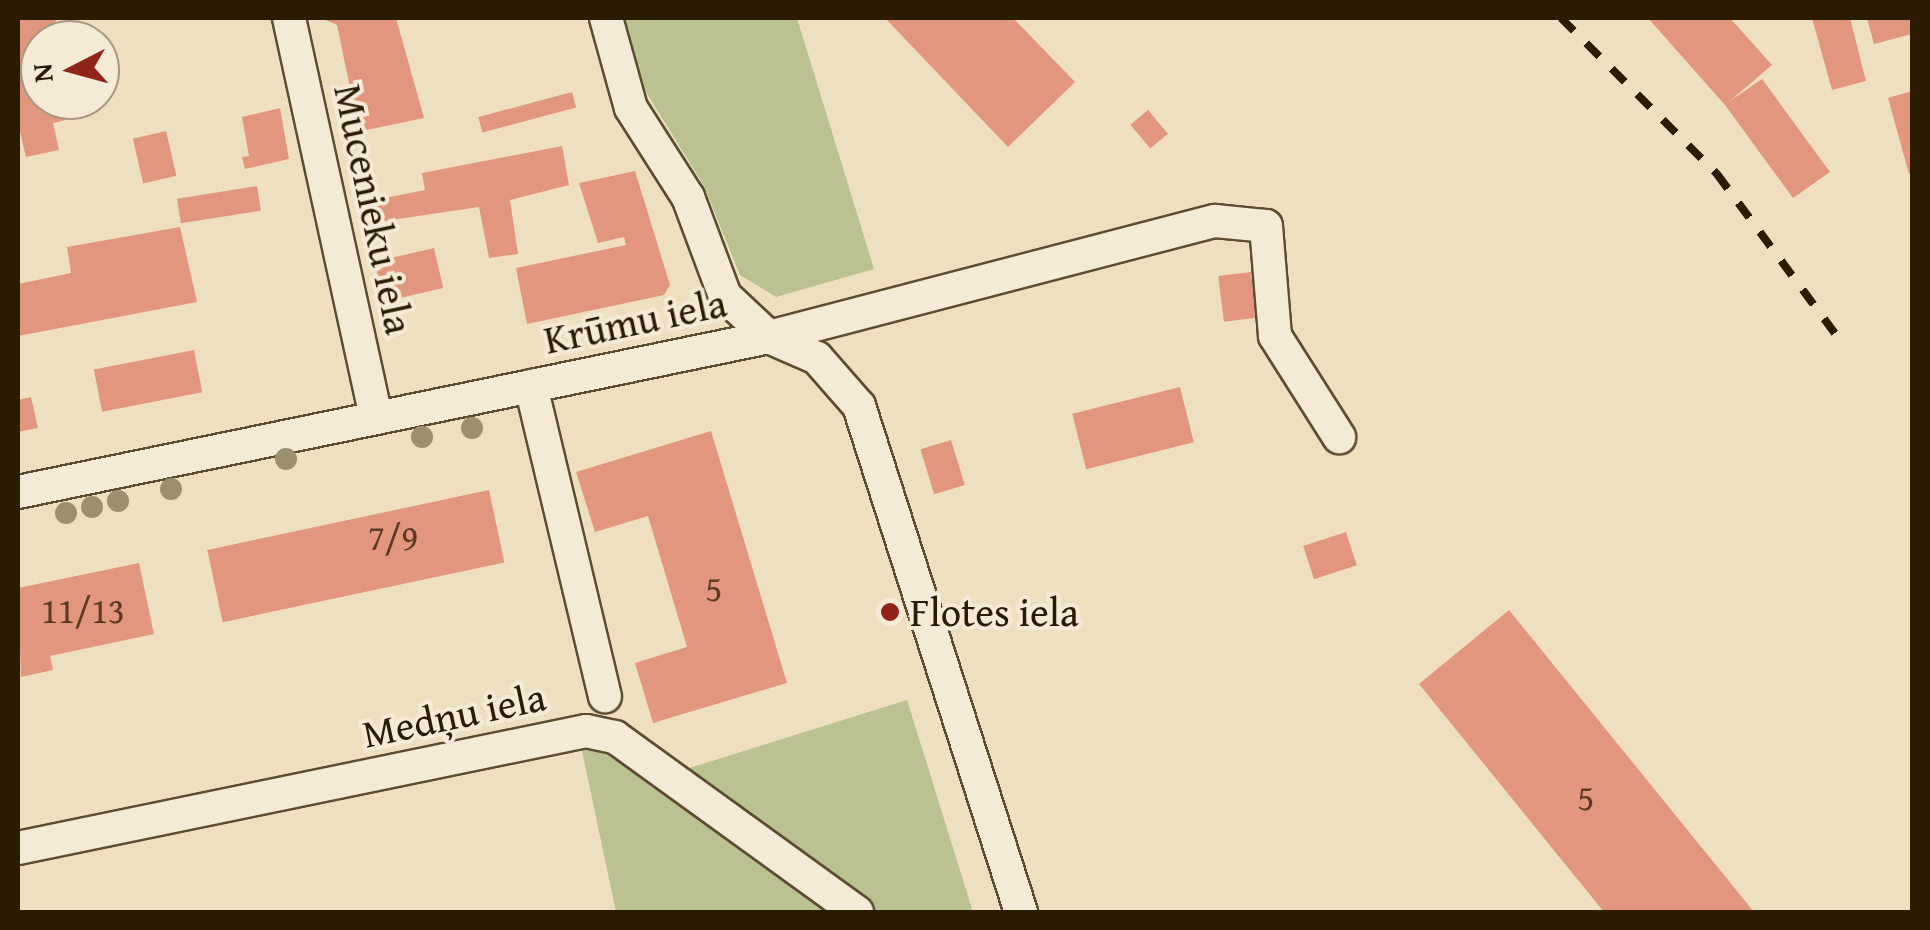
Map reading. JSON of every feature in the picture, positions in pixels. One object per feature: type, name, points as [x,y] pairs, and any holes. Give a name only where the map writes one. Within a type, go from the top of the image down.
[{"type":"street","name":"Mucenieku iela","points":[[290,18],[376,418]]},
{"type":"street","points":[[606,18],[631,108],[688,197],[725,296],[768,337],[817,358],[858,406],[1020,912]]},
{"type":"street","name":"Krūmu iela","points":[[18,492],[768,337],[1215,220],[1266,226],[1275,336],[1338,437]]},
{"type":"street","points":[[531,386],[604,696]]},
{"type":"street","name":"Medņu iela","points":[[18,848],[586,731],[614,737],[857,912]]},
{"type":"green space","points":[[624,18],[797,18],[874,269],[776,297],[740,275],[704,186],[643,87]]},
{"type":"green space","points":[[907,700],[973,912],[616,912],[581,746],[621,750],[683,770]]},
{"type":"building","points":[[18,18],[55,18],[20,20],[20,120],[66,120],[53,123],[59,150],[26,157],[18,123]]},
{"type":"building","points":[[321,18],[396,18],[424,118],[352,133],[341,106],[352,97],[337,25]]},
{"type":"building","points":[[885,18],[1013,18],[1075,82],[1008,147]]},
{"type":"building","points":[[1648,18],[1730,18],[1772,65],[1730,101],[1762,79],[1830,172],[1793,198],[1725,105]]},
{"type":"building","points":[[1812,18],[1850,18],[1866,81],[1832,90]]},
{"type":"building","points":[[1867,18],[1912,18],[1912,34],[1874,44]]},
{"type":"building","points":[[1912,91],[1912,173],[1909,174],[1888,98]]},
{"type":"building","points":[[572,92],[576,107],[482,133],[478,117]]},
{"type":"building","points":[[280,108],[289,159],[245,169],[242,157],[249,156],[242,117]]},
{"type":"building","points":[[1148,110],[1168,134],[1150,149],[1130,125]]},
{"type":"building","points":[[166,131],[176,176],[143,183],[133,139]]},
{"type":"building","points":[[562,146],[569,185],[510,200],[518,254],[489,258],[479,207],[371,223],[365,202],[425,190],[422,173]]},
{"type":"building","points":[[635,171],[670,285],[664,295],[527,324],[516,268],[626,245],[624,237],[598,243],[579,183]]},
{"type":"building","points":[[257,186],[261,211],[181,223],[177,199]]},
{"type":"building","points":[[180,227],[197,302],[18,336],[18,284],[71,273],[67,247]]},
{"type":"building","points":[[434,248],[443,288],[384,302],[375,262]]},
{"type":"building","points":[[1251,272],[1257,318],[1224,322],[1218,276]]},
{"type":"building","points":[[194,350],[202,392],[102,412],[94,369]]},
{"type":"building","points":[[1180,387],[1194,442],[1086,469],[1072,414]]},
{"type":"building","points":[[31,397],[38,428],[18,432],[18,400]]},
{"type":"building","points":[[711,431],[787,683],[653,723],[635,663],[687,647],[648,516],[595,532],[576,472]]},
{"type":"building","points":[[951,440],[965,485],[934,494],[920,449]]},
{"type":"building","points":[[489,490],[504,562],[223,622],[207,550]]},
{"type":"building","points":[[1346,532],[1357,565],[1314,579],[1303,546]]},
{"type":"building","points":[[139,563],[154,634],[50,656],[53,670],[21,677],[18,588]]},
{"type":"building","points":[[1509,610],[1754,912],[1604,912],[1419,684]]},
{"type":"railway","points":[[1561,18],[1717,174],[1837,336]]},
{"type":"place","name":"Flotes iela","points":[[890,612]]}]
